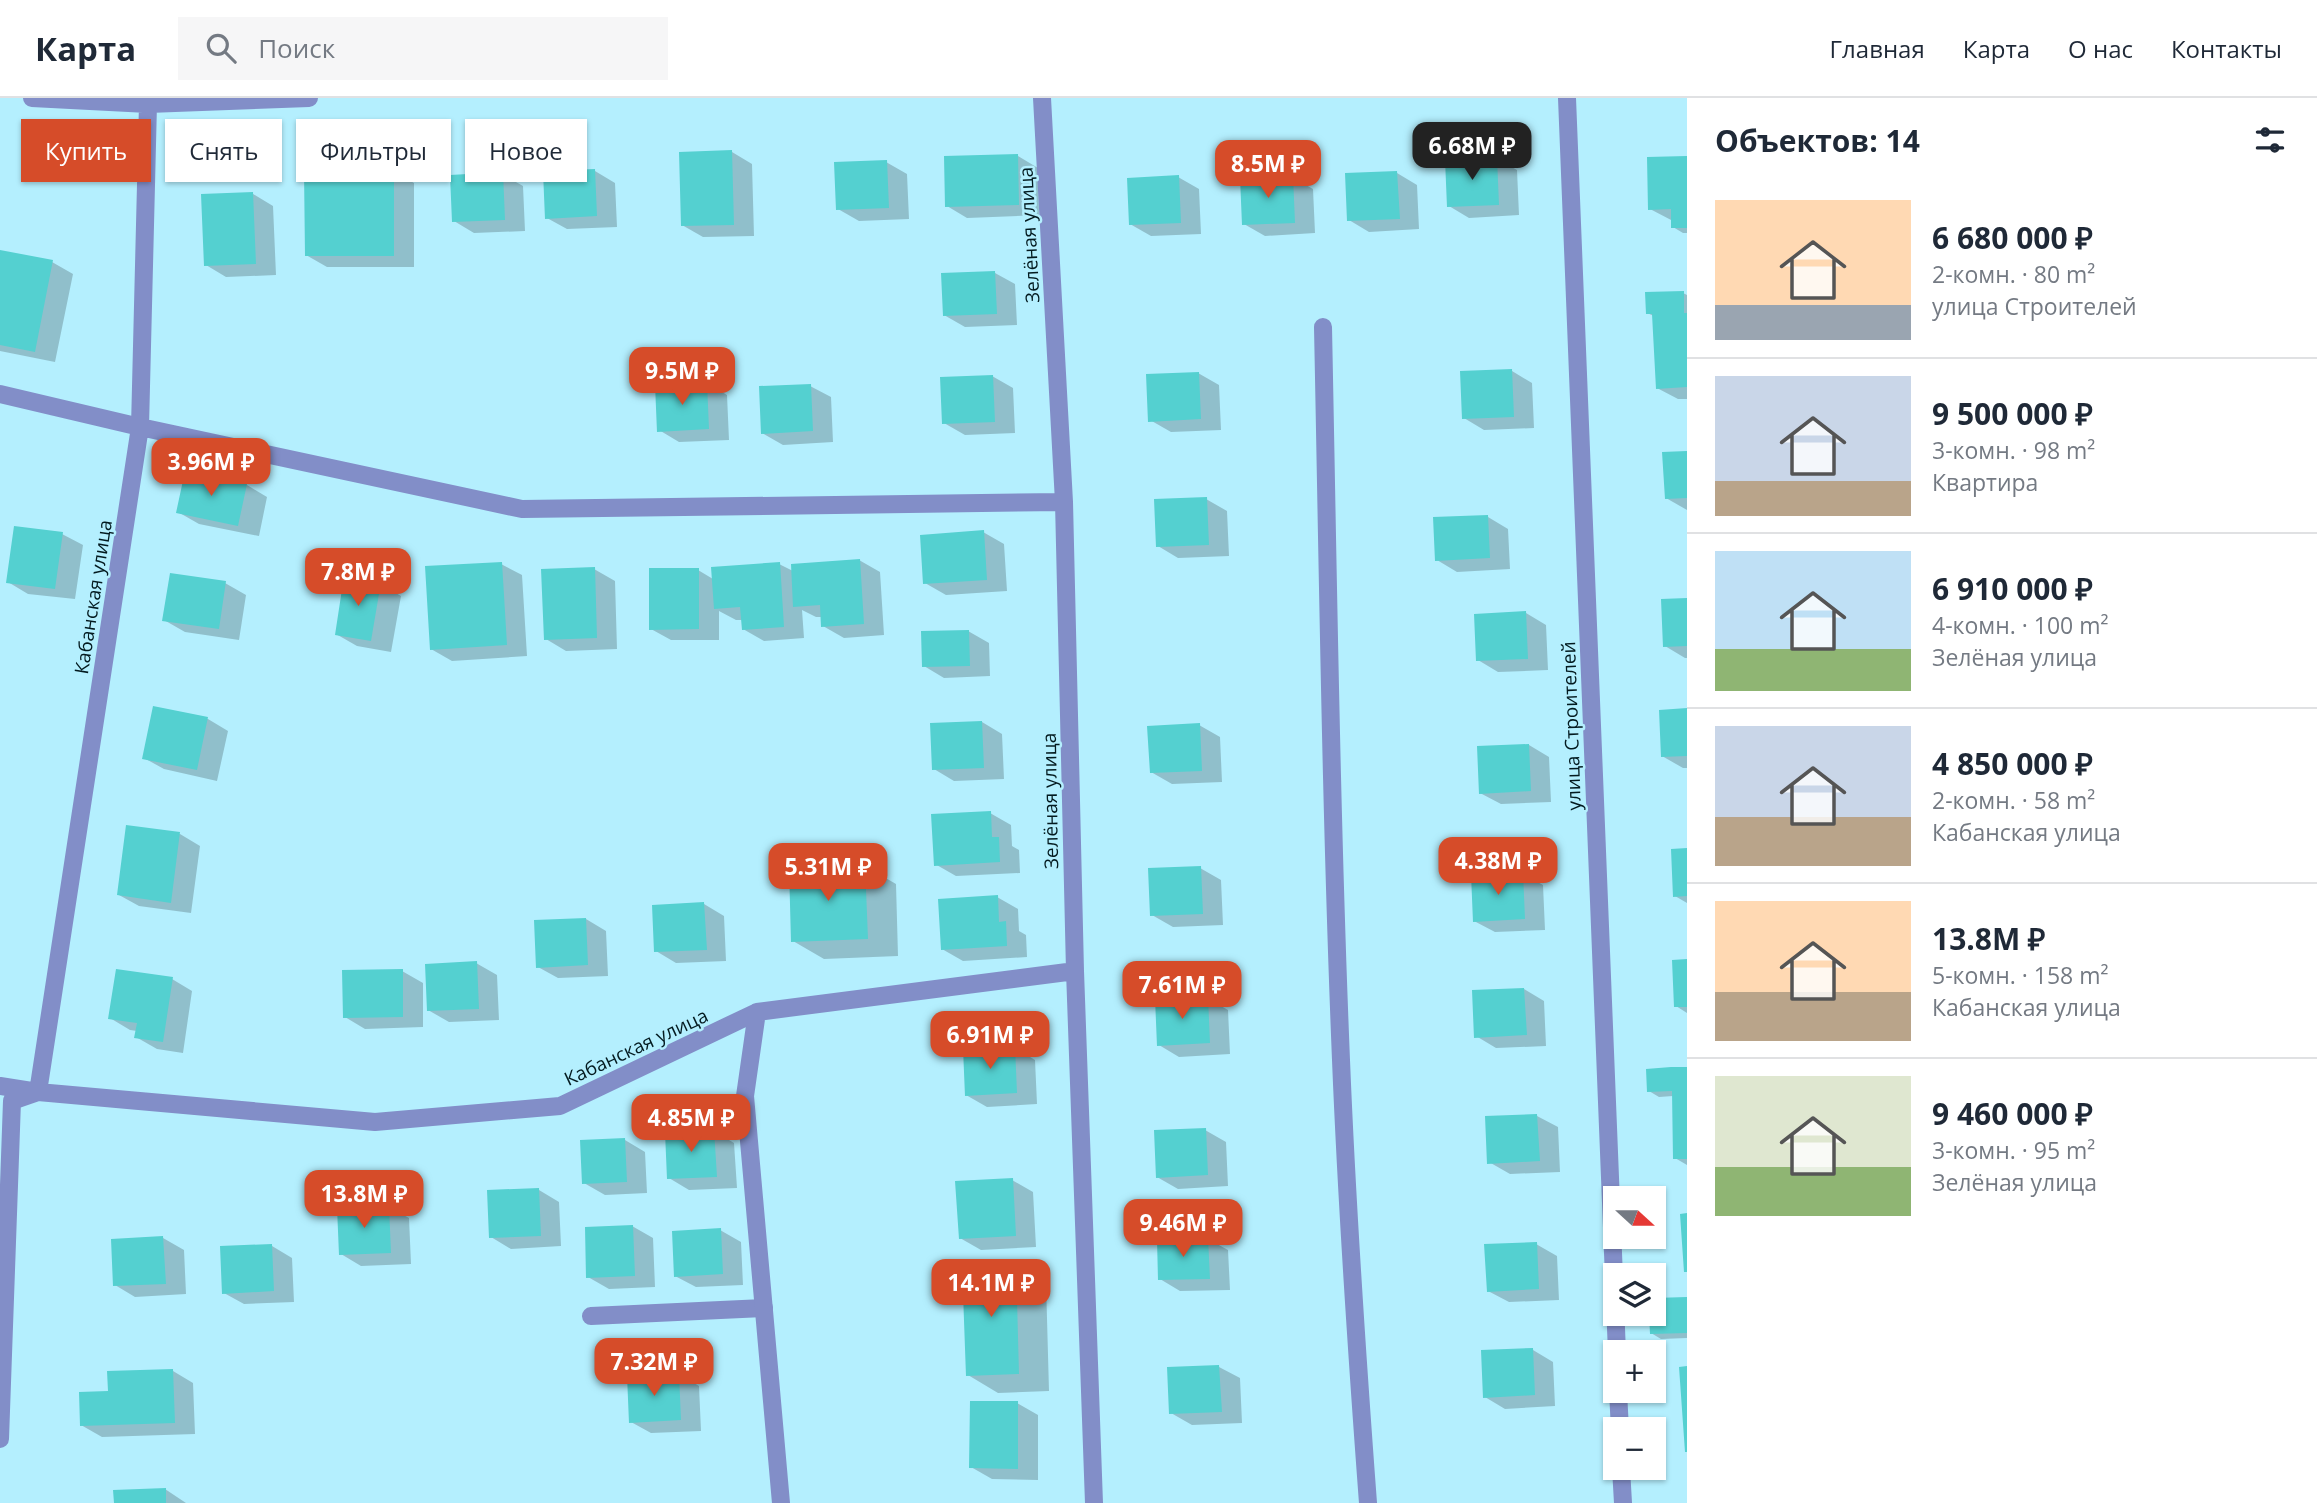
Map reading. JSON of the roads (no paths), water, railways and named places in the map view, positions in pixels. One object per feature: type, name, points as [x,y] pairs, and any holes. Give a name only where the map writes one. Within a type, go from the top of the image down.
[{"type":"street","points":[[32,98],[148,104],[309,98]]},
{"type":"street","name":"Зелёная улица","points":[[1042,98],[1064,502],[1075,971],[1094,1503]]},
{"type":"street","name":"улица Строителей","points":[[1567,98],[1616,1340]]},
{"type":"street","name":"Кабанская улица","points":[[148,104],[140,427],[38,1092],[375,1122],[560,1106],[757,1012],[1075,971]]},
{"type":"street","points":[[1323,327],[1330,698],[1341,1059],[1354,1314],[1368,1503]]},
{"type":"street","points":[[0,394],[140,427],[522,509],[1064,502]]},
{"type":"street","points":[[757,1012],[745,1096],[781,1503]]},
{"type":"street","points":[[0,1086],[38,1092]]},
{"type":"street","points":[[0,1439],[12,1101],[38,1092]]},
{"type":"street","points":[[591,1316],[764,1308]]},
{"type":"street","points":[[1622,1480],[1623,1503]]}]
